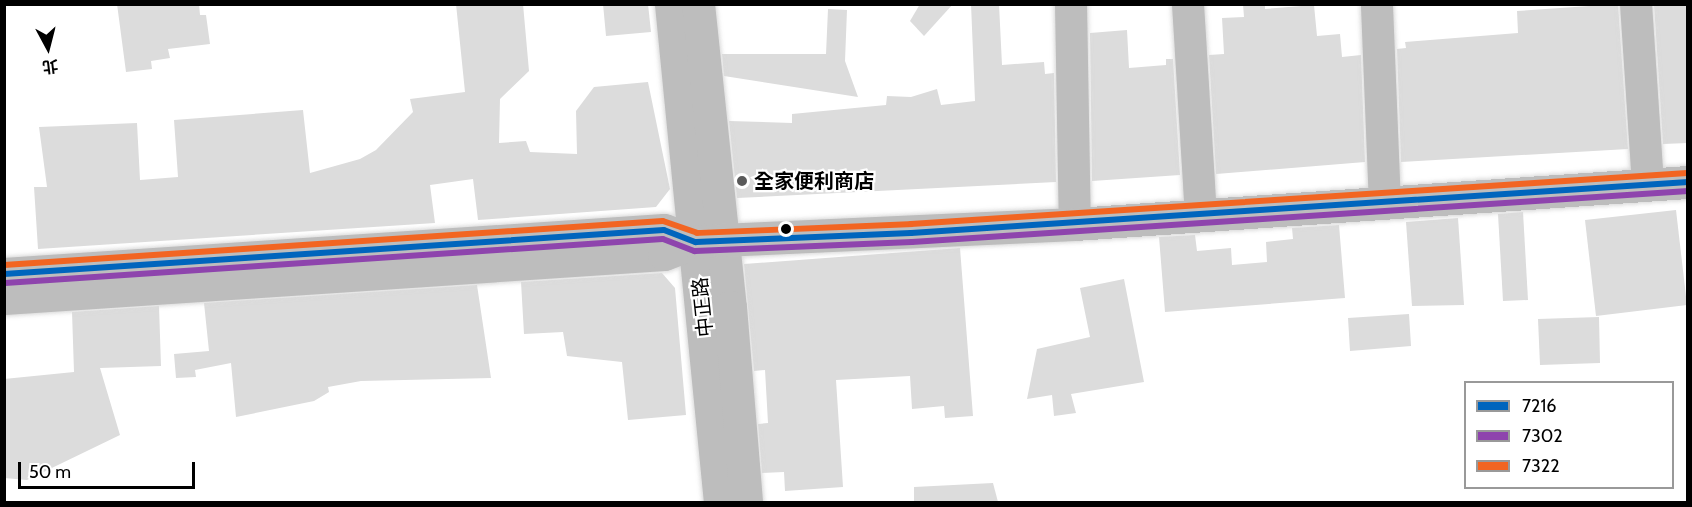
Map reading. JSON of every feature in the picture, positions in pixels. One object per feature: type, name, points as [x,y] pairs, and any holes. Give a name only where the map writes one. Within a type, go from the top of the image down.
[{"type":"main road","name":"中正路","points":[[670,4],[709,241],[746,502]]},
{"type":"main road","name":"中正路","points":[[698,4],[720,502]]},
{"type":"main road","points":[[4,298],[664,254],[709,241],[1075,224],[1688,182]]},
{"type":"main road","points":[[4,274],[664,230],[709,241]]},
{"type":"lane","points":[[1071,4],[1075,224]]},
{"type":"lane","points":[[1188,4],[1201,216]]},
{"type":"lane","points":[[1636,4],[1648,185]]},
{"type":"lane","points":[[1377,6],[1384,203]]},
{"type":"building","points":[[117,4],[199,4],[200,15],[206,15],[210,44],[168,49],[170,58],[151,61],[152,69],[126,72]]},
{"type":"building","points":[[456,4],[523,4],[529,71],[500,99],[499,143],[526,141],[530,152],[577,154],[576,111],[594,87],[648,82],[670,189],[656,207],[478,220],[473,179],[430,185],[435,223],[38,249],[34,187],[47,187],[39,127],[137,123],[140,180],[178,177],[174,120],[303,110],[310,173],[360,159],[376,150],[413,112],[410,99],[465,92]]},
{"type":"building","points":[[603,4],[648,4],[651,32],[606,36]]},
{"type":"building","points":[[920,4],[953,4],[924,36],[910,21]]},
{"type":"building","points":[[971,4],[999,4],[1002,65],[1044,62],[1045,74],[1054,73],[1056,182],[737,198],[729,121],[792,123],[792,114],[886,105],[887,96],[911,97],[937,89],[941,105],[975,101]]},
{"type":"building","points":[[1243,4],[1265,4],[1265,9],[1314,5],[1317,36],[1340,34],[1342,57],[1361,55],[1365,162],[1216,174],[1209,55],[1224,54],[1222,18],[1244,17]]},
{"type":"building","points":[[1618,4],[1628,149],[1401,162],[1397,49],[1406,48],[1405,42],[1518,33],[1517,11]]},
{"type":"building","points":[[1654,4],[1688,4],[1688,143],[1663,144]]},
{"type":"building","points":[[828,9],[847,10],[845,61],[858,97],[724,76],[722,54],[826,54]]},
{"type":"building","points":[[1127,30],[1129,68],[1166,65],[1166,59],[1173,59],[1180,175],[1092,181],[1090,33]]},
{"type":"building","points":[[1676,210],[1687,305],[1596,316],[1585,220]]},
{"type":"building","points":[[1523,212],[1528,300],[1503,301],[1498,214]]},
{"type":"building","points":[[1458,218],[1464,305],[1412,306],[1406,222]]},
{"type":"building","points":[[1339,225],[1345,298],[1165,312],[1159,237],[1195,235],[1197,251],[1231,248],[1232,265],[1267,262],[1266,242],[1293,239],[1292,228]]},
{"type":"building","points":[[960,248],[973,416],[945,418],[944,406],[912,409],[910,376],[836,380],[843,487],[785,491],[784,472],[762,473],[758,424],[768,423],[765,370],[754,371],[744,264]]},
{"type":"building","points":[[662,273],[675,288],[686,415],[628,420],[622,362],[567,356],[563,332],[524,334],[521,282]]},
{"type":"building","points":[[1124,279],[1144,382],[1071,394],[1076,413],[1054,416],[1052,395],[1027,399],[1037,349],[1090,337],[1080,288]]},
{"type":"building","points":[[477,285],[491,378],[361,381],[328,387],[329,392],[314,401],[236,417],[231,363],[195,370],[196,377],[176,378],[174,354],[209,351],[204,303]]},
{"type":"building","points":[[159,306],[161,366],[100,368],[120,435],[27,480],[4,478],[4,379],[74,372],[72,312]]},
{"type":"building","points":[[1409,314],[1411,346],[1350,351],[1348,318]]},
{"type":"building","points":[[1599,317],[1600,363],[1540,365],[1538,319]]},
{"type":"building","points":[[993,483],[998,502],[914,502],[914,487]]},
{"type":"transit line","name":"7322","points":[[4,265],[663,221],[697,233],[911,224],[1687,173]]},
{"type":"transit line","name":"7216","points":[[4,274],[664,230],[696,242],[911,233],[1688,182]]},
{"type":"transit line","name":"7302","points":[[5,283],[663,239],[695,251],[912,242],[1688,191]]},
{"type":"place","name":"全家便利商店","points":[[742,181]]}]
